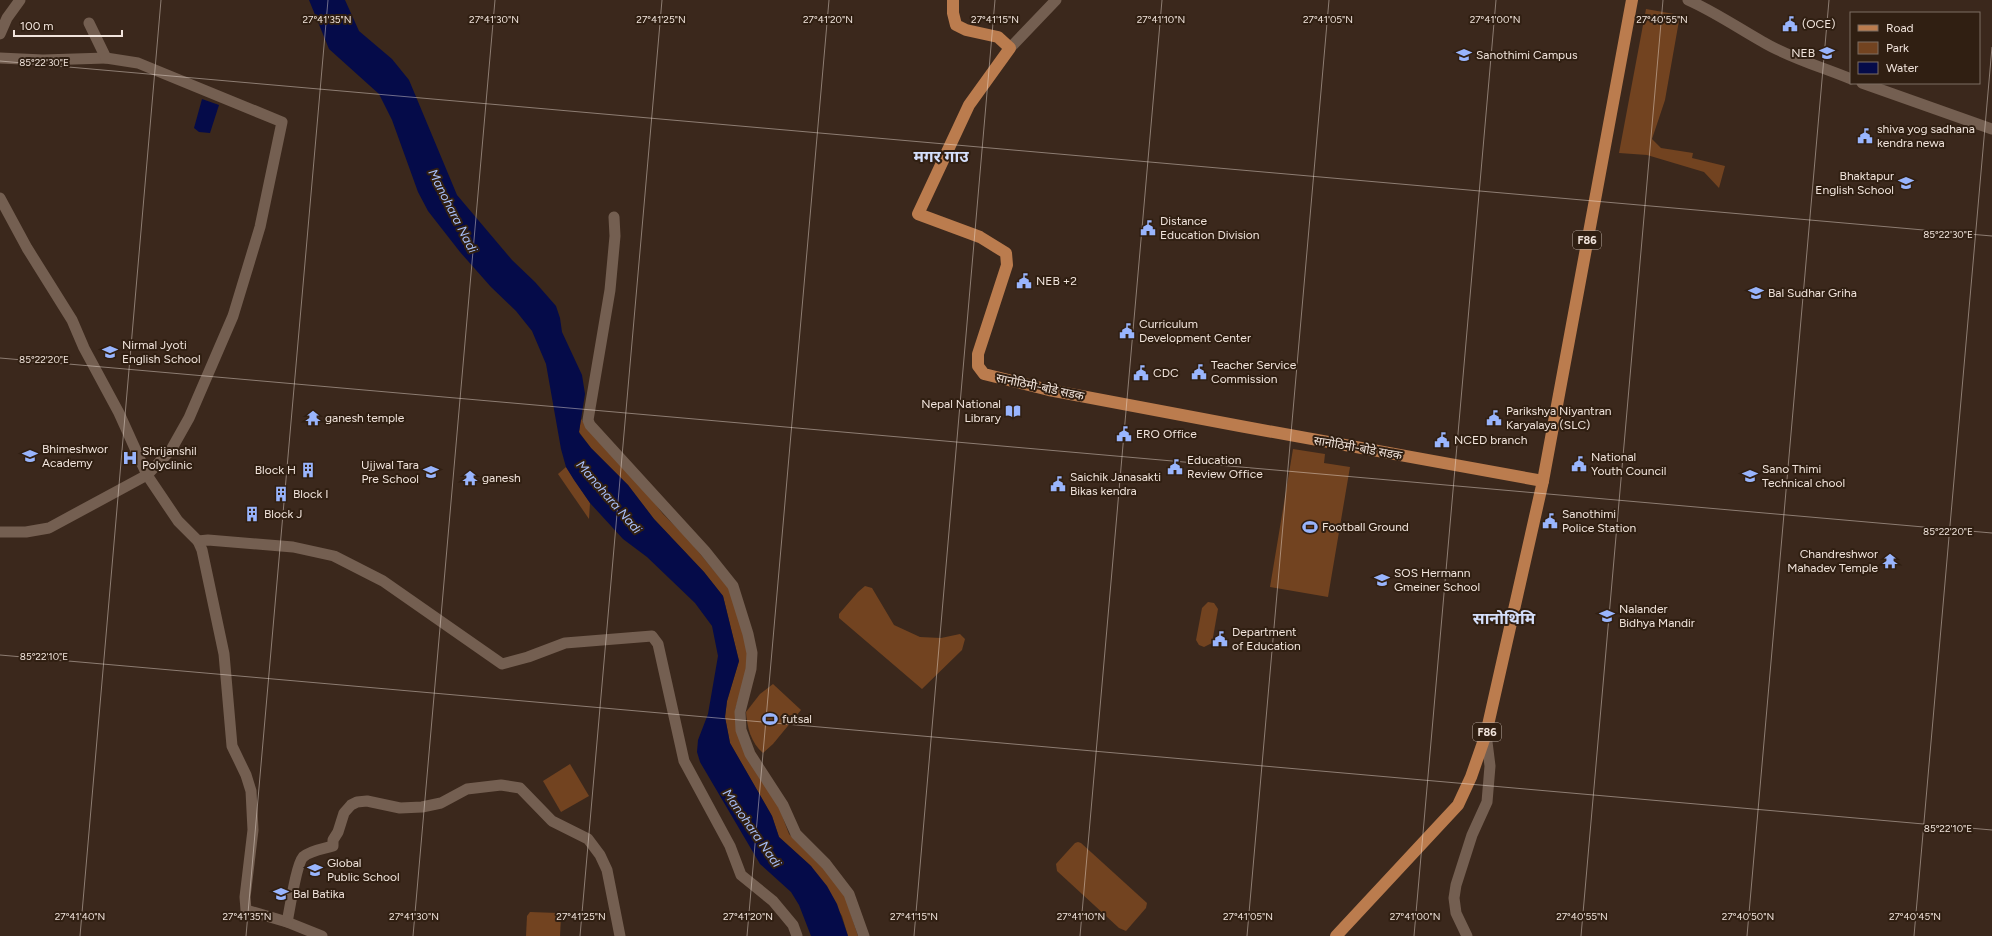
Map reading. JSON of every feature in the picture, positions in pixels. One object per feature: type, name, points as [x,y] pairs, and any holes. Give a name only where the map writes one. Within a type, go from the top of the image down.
[{"type":"main road","points":[[953,0],[953,13],[956,25],[966,30],[998,37],[1010,48]]},
{"type":"main road","name":"F86","points":[[1336,936],[1458,805],[1471,777],[1486,734],[1543,481],[1632,0]]},
{"type":"main road","name":"सानोठिमी-बोडे सडक","points":[[1010,48],[969,105],[918,214],[980,237],[1006,253],[1007,265],[978,354],[978,366],[984,374],[1049,390],[1247,428],[1543,481]]},
{"type":"street","points":[[0,34],[7,18],[20,0]]},
{"type":"street","points":[[1010,48],[1056,0]]},
{"type":"street","points":[[1688,0],[1732,22],[1776,49],[1850,79]]},
{"type":"street","points":[[89,23],[106,58]]},
{"type":"street","points":[[0,58],[43,60],[106,58],[138,63],[282,122],[260,227],[234,316],[182,431],[171,450],[147,476],[49,528],[26,532],[0,532]]},
{"type":"street","points":[[1865,84],[1992,129]]},
{"type":"street","points":[[0,198],[27,248],[72,320],[84,348],[119,413],[147,476],[178,522],[198,541],[207,572],[224,654],[232,746],[246,775],[251,791],[253,830],[245,897],[246,910],[287,922],[322,936]]},
{"type":"street","points":[[614,217],[615,236],[610,290],[588,420],[590,425],[659,503],[704,551],[732,586],[748,634],[752,653],[751,669],[740,712],[741,730],[750,754],[783,805],[796,834],[826,864],[849,894],[855,907],[864,936]]},
{"type":"street","points":[[198,541],[208,540],[293,547],[334,556],[383,581],[502,664],[565,644],[652,636],[658,644],[684,761],[692,779],[730,846],[741,875],[773,901],[793,925],[797,936]]},
{"type":"street","points":[[1466,936],[1456,913],[1454,898],[1456,885],[1472,835],[1487,802],[1490,766],[1486,734]]},
{"type":"street","points":[[287,922],[298,868],[302,858],[309,853],[333,846],[333,840],[338,832],[344,813],[350,805],[357,802],[367,801],[400,808],[422,807],[442,803],[467,789],[511,786],[520,788],[552,821],[588,839],[600,854],[607,870],[620,936]]},
{"type":"green space","points":[[1646,9],[1680,15],[1665,100],[1652,139],[1661,148],[1693,153],[1692,158],[1725,166],[1719,188],[1704,172],[1647,155],[1619,153]]},
{"type":"green space","points":[[581,419],[598,441],[642,487],[663,514],[688,539],[729,589],[734,599],[748,654],[745,677],[735,710],[737,729],[780,810],[789,834],[820,864],[845,896],[858,936],[848,936],[842,916],[811,866],[779,837],[772,816],[730,743],[725,717],[727,701],[739,661],[723,596],[704,572],[654,519],[628,485],[591,448],[579,432]]},
{"type":"green space","name":"Football Ground","points":[[1293,449],[1325,454],[1324,463],[1350,467],[1328,597],[1270,587]]},
{"type":"green space","points":[[566,467],[590,503],[589,519],[558,474]]},
{"type":"green space","points":[[865,586],[872,588],[894,625],[920,637],[941,638],[960,634],[965,639],[962,650],[922,689],[839,618],[839,614]]},
{"type":"green space","points":[[1208,602],[1214,603],[1218,609],[1212,643],[1204,647],[1199,645],[1196,640],[1202,608]]},
{"type":"green space","points":[[773,684],[801,710],[773,744],[763,753],[755,744],[750,734],[746,712],[760,694]]},
{"type":"green space","points":[[570,764],[589,796],[561,812],[543,781]]},
{"type":"green space","points":[[1075,843],[1081,843],[1147,903],[1146,908],[1126,931],[1119,928],[1057,871],[1056,864]]},
{"type":"green space","points":[[530,912],[558,913],[561,916],[560,936],[526,936],[527,916]]},
{"type":"water","name":"Manohara Nadi","points":[[309,0],[345,0],[359,31],[392,59],[409,80],[457,195],[512,260],[535,282],[556,306],[562,332],[582,375],[585,394],[579,432],[580,434],[591,448],[628,485],[654,519],[704,572],[723,596],[739,661],[727,701],[725,717],[730,743],[772,816],[779,837],[811,866],[827,886],[837,904],[848,936],[811,936],[799,905],[791,892],[760,864],[700,762],[697,752],[698,740],[708,714],[718,656],[712,626],[695,603],[647,557],[623,539],[590,503],[574,480],[566,467],[561,449],[546,364],[532,331],[516,311],[491,287],[460,252],[428,211],[418,192],[392,120],[379,94],[329,49]]},
{"type":"water","points":[[202,99],[219,105],[210,133],[199,132],[194,128]]},
{"type":"place","name":"(OCE)","points":[[1790,24]]},
{"type":"place","name":"NEB","points":[[1827,53]]},
{"type":"place","name":"Sanothimi Campus","points":[[1464,55]]},
{"type":"place","name":"shiva yog sadhana kendra newa","points":[[1865,136]]},
{"type":"place","name":"Bhaktapur English School","points":[[1906,183]]},
{"type":"place","name":"Distance Education Division","points":[[1148,228]]},
{"type":"place","name":"NEB +2","points":[[1024,281]]},
{"type":"place","name":"Bal Sudhar Griha","points":[[1756,293]]},
{"type":"place","name":"Curriculum Development Center","points":[[1127,331]]},
{"type":"place","name":"Nirmal Jyoti English School","points":[[110,352]]},
{"type":"place","name":"Teacher Service Commission","points":[[1199,372]]},
{"type":"place","name":"CDC","points":[[1141,373]]},
{"type":"place","name":"Nepal National Library","points":[[1013,411]]},
{"type":"place","name":"ganesh temple","points":[[313,418]]},
{"type":"place","name":"Parikshya Niyantran Karyalaya (SLC)","points":[[1494,418]]},
{"type":"place","name":"ERO Office","points":[[1124,434]]},
{"type":"place","name":"NCED branch","points":[[1442,440]]},
{"type":"place","name":"Bhimeshwor Academy","points":[[30,456]]},
{"type":"place","name":"Shrijanshil Polyclinic","points":[[130,458]]},
{"type":"place","name":"National Youth Council","points":[[1579,464]]},
{"type":"place","name":"Education Review Office","points":[[1175,467]]},
{"type":"place","name":"Block H","points":[[308,470]]},
{"type":"place","name":"Ujjwal Tara Pre School","points":[[431,472]]},
{"type":"place","name":"Sano Thimi Technical chool","points":[[1750,476]]},
{"type":"place","name":"ganesh","points":[[470,478]]},
{"type":"place","name":"Saichik Janasakti Bikas kendra","points":[[1058,484]]},
{"type":"place","name":"Block I","points":[[281,494]]},
{"type":"place","name":"Block J","points":[[252,514]]},
{"type":"place","name":"Sanothimi Police Station","points":[[1550,521]]},
{"type":"place","name":"Football Ground","points":[[1310,527]]},
{"type":"place","name":"Chandreshwor Mahadev Temple","points":[[1890,561]]},
{"type":"place","name":"SOS Hermann Gmeiner School","points":[[1382,580]]},
{"type":"place","name":"Nalander Bidhya Mandir","points":[[1607,616]]},
{"type":"place","name":"Department of Education","points":[[1220,639]]},
{"type":"place","name":"futsal","points":[[770,719]]},
{"type":"place","name":"Global Public School","points":[[315,870]]},
{"type":"place","name":"Bal Batika","points":[[281,894]]},
{"type":"district","name":"मगर गाउ","points":[[941,156]]},
{"type":"district","name":"सानोथिमि","points":[[1504,618]]}]
